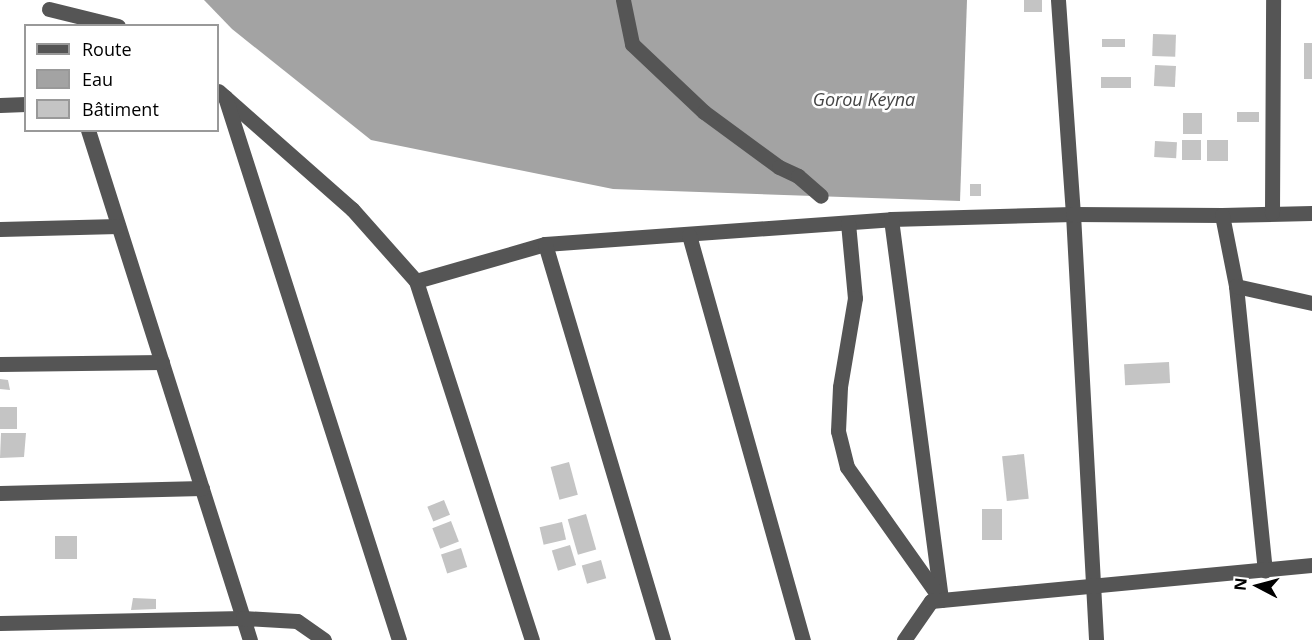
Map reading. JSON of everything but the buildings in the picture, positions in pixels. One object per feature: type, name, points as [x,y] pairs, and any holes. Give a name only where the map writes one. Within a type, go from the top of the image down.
[{"type":"street","points":[[623,0],[632,44],[704,112],[779,167],[798,176],[821,196]]},
{"type":"street","points":[[1058,0],[1073,214],[1096,640]]},
{"type":"street","points":[[1272,213],[1273,0]]},
{"type":"street","points":[[48,5],[53,24]]},
{"type":"street","points":[[48,5],[111,24]]},
{"type":"street","points":[[221,93],[352,209],[416,281],[532,640]]},
{"type":"street","points":[[221,93],[399,640]]},
{"type":"street","points":[[0,105],[24,105]]},
{"type":"street","points":[[89,132],[250,640]]},
{"type":"street","points":[[416,281],[545,244],[891,219],[1073,214],[1312,213]]},
{"type":"street","points":[[1222,215],[1236,286],[1264,572]]},
{"type":"street","points":[[891,219],[941,600]]},
{"type":"street","points":[[848,223],[855,298],[840,387],[838,431],[847,467],[941,600]]},
{"type":"street","points":[[0,229],[118,225]]},
{"type":"street","points":[[689,235],[803,640]]},
{"type":"street","points":[[545,244],[663,640]]},
{"type":"street","points":[[1236,286],[1312,303]]},
{"type":"street","points":[[0,364],[162,362]]},
{"type":"street","points":[[0,494],[202,488]]},
{"type":"street","points":[[904,640],[931,601],[1312,566]]},
{"type":"street","points":[[0,623],[243,618],[297,621],[324,640]]},
{"type":"water","name":"Gorou Keyna","points":[[204,0],[967,0],[960,201],[613,189],[371,140],[232,29]]}]
